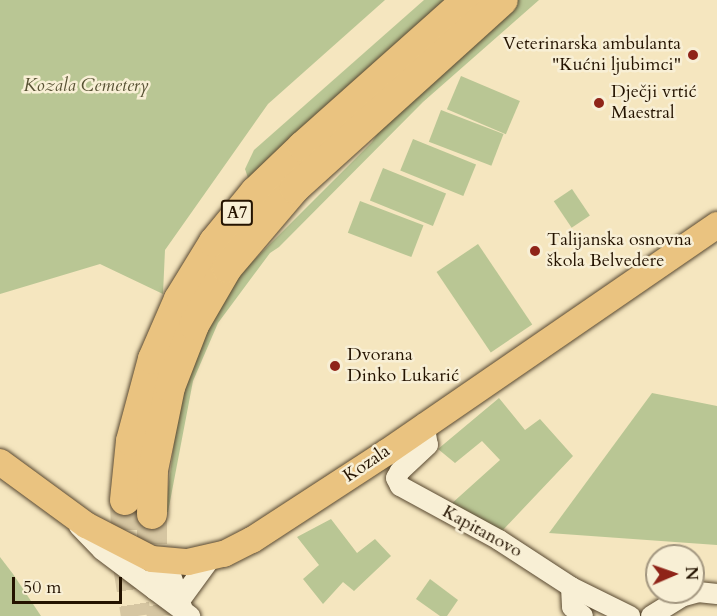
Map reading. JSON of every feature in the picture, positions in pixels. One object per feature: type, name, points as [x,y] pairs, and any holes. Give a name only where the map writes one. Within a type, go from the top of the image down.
[{"type":"highway","name":"A7","points":[[125,500],[132,441],[153,359],[179,299],[214,242],[271,176],[467,0]]},
{"type":"highway","name":"A7","points":[[152,514],[153,470],[170,387],[194,325],[227,268],[295,188],[503,0]]},
{"type":"main road","name":"Kozala","points":[[0,462],[68,513],[120,545],[166,561],[211,558],[252,540],[717,225]]},
{"type":"street","name":"Kapitanovo","points":[[424,423],[428,445],[400,471],[396,478],[400,486],[499,540],[571,587],[630,616]]},
{"type":"street","points":[[68,513],[102,550],[154,590],[185,608]]},
{"type":"street","points":[[185,608],[211,558]]},
{"type":"street","points":[[166,561],[185,608]]},
{"type":"street","points":[[154,590],[156,574],[166,561]]},
{"type":"street","points":[[571,587],[572,607],[583,616]]},
{"type":"street","points":[[651,616],[681,597],[699,592],[717,594]]},
{"type":"green space","name":"Kozala Cemetery","points":[[0,0],[385,0],[268,104],[165,250],[163,294],[100,264],[0,294]]},
{"type":"green space","points":[[424,0],[451,0],[249,181],[245,169],[254,150]]},
{"type":"green space","points":[[518,0],[539,0],[423,102],[279,247],[270,253],[218,323],[193,381],[168,512],[165,512],[182,383],[230,284],[372,142],[390,114]]},
{"type":"green space","points":[[461,76],[520,101],[506,134],[447,109]]},
{"type":"green space","points":[[441,110],[504,134],[491,166],[429,142]]},
{"type":"green space","points":[[413,139],[476,164],[463,196],[400,171]]},
{"type":"green space","points":[[383,168],[446,193],[433,226],[370,200]]},
{"type":"green space","points":[[572,189],[590,216],[572,228],[554,201]]},
{"type":"green space","points":[[360,201],[423,225],[411,257],[348,233]]},
{"type":"green space","points":[[478,244],[532,324],[491,352],[437,272]]},
{"type":"green space","points":[[652,393],[717,406],[717,545],[549,533]]},
{"type":"green space","points":[[499,398],[525,430],[540,419],[573,456],[502,531],[450,505],[500,460],[482,441],[455,463],[438,449]]},
{"type":"green space","points":[[331,519],[357,553],[375,539],[391,556],[354,591],[343,582],[323,604],[303,579],[319,565],[297,537]]},
{"type":"green space","points":[[0,557],[13,574],[41,616],[0,616]]},
{"type":"green space","points":[[430,579],[458,600],[447,616],[440,616],[416,599]]},
{"type":"tunnel","points":[[125,500],[127,560],[136,616]]},
{"type":"tunnel","points":[[152,514],[152,560],[162,616]]},
{"type":"place","name":"Veterinarska ambulanta \"Kućni ljubimci\"","points":[[693,55]]},
{"type":"place","name":"Dječji vrtić Maestral","points":[[599,103]]},
{"type":"place","name":"Talijanska osnovna škola Belvedere","points":[[535,251]]},
{"type":"place","name":"Dvorana Dinko Lukarić","points":[[335,366]]}]
